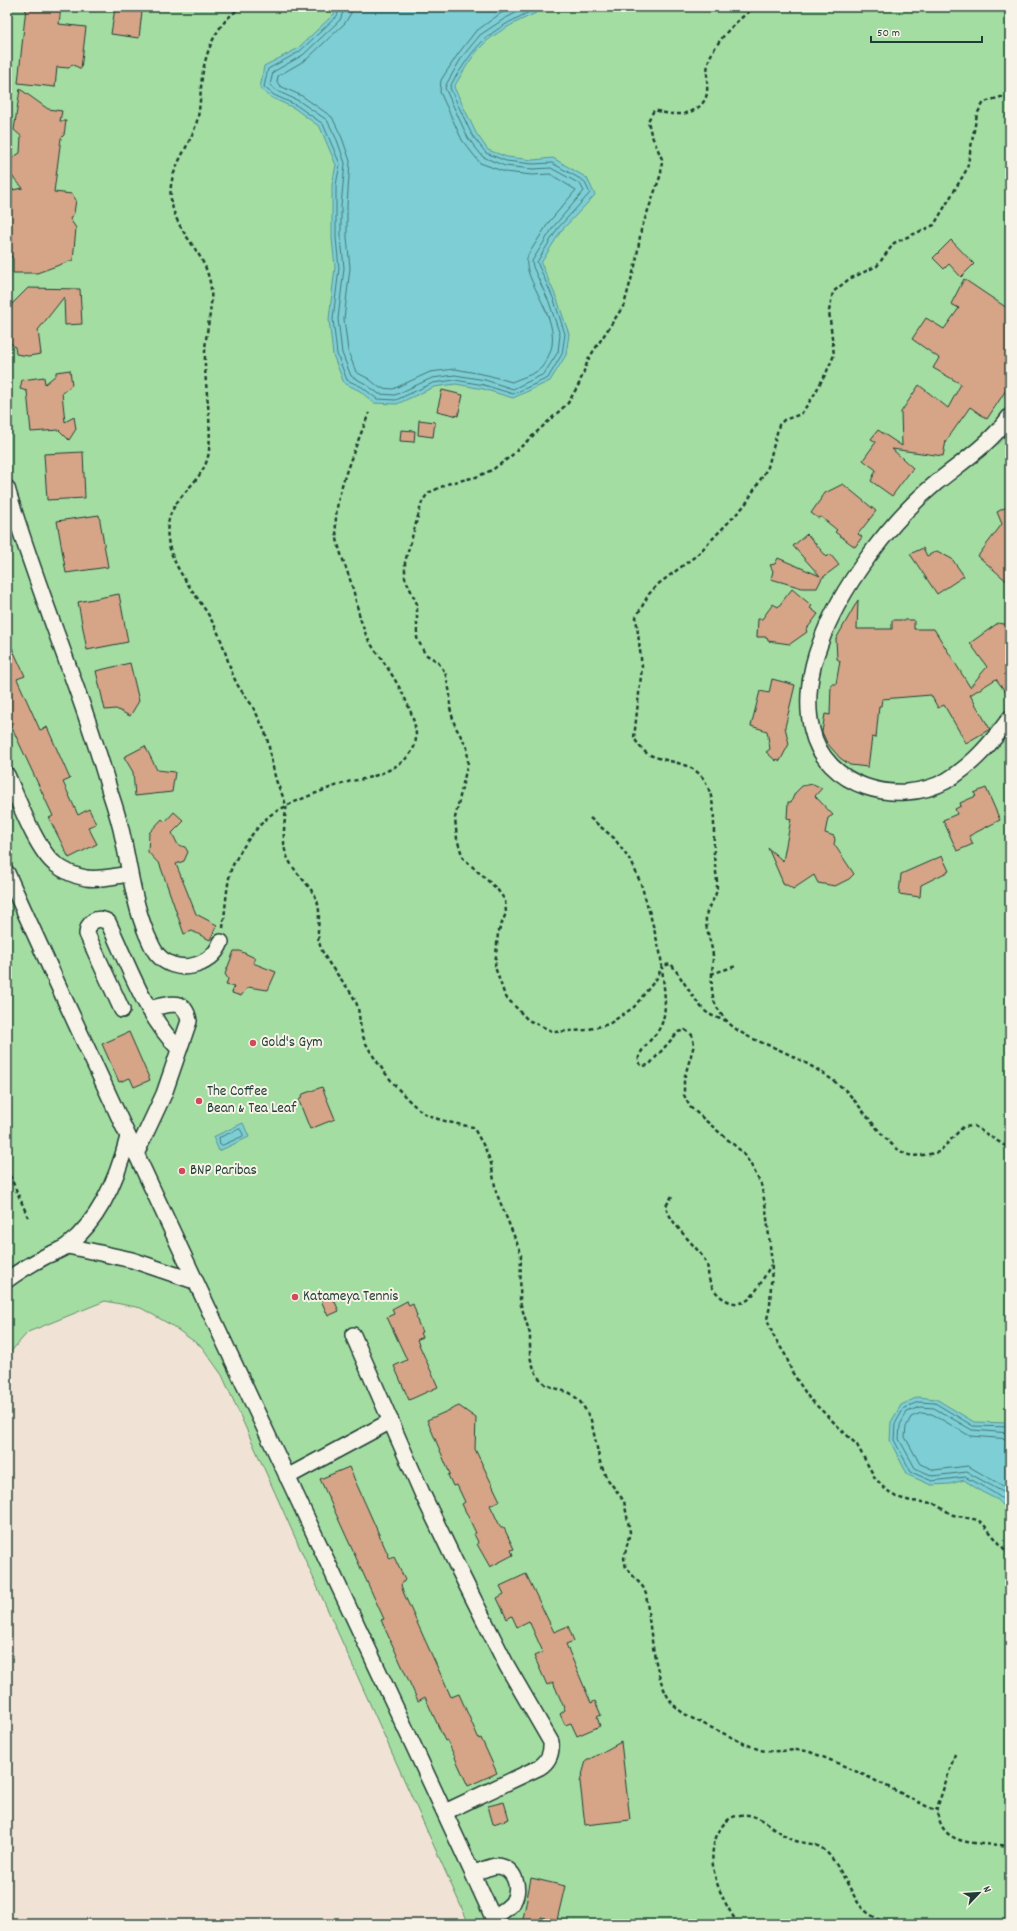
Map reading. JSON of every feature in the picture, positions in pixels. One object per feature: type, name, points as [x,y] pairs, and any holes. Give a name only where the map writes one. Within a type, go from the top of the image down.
[{"type":"street","points":[[1010,416],[974,454],[936,483],[910,506],[882,540],[846,589],[830,618],[819,645],[811,675],[809,708],[812,730],[821,751],[835,769],[853,782],[874,790],[897,793],[923,789],[945,781],[970,765],[995,738],[1010,718]]},
{"type":"street","points":[[7,488],[98,752],[123,838],[129,874],[139,916],[156,953],[166,962],[178,966],[190,967],[202,963],[215,953],[220,942]]},
{"type":"street","points":[[7,776],[41,846],[54,864],[69,873],[87,878],[109,878],[129,874]]},
{"type":"street","points":[[7,873],[194,1281],[474,1873],[494,1920],[512,1902],[517,1890],[515,1878],[508,1870],[498,1866],[474,1873]]},
{"type":"street","points":[[122,1010],[87,934],[88,926],[93,920],[101,918],[108,922],[149,1009],[162,1030],[179,1049]]},
{"type":"street","points":[[136,1154],[164,1094],[188,1026],[188,1016],[186,1011],[182,1007],[173,1003],[149,1009]]},
{"type":"street","points":[[7,1280],[35,1262],[68,1246],[82,1231],[106,1196],[116,1177],[128,1137]]},
{"type":"street","points":[[68,1246],[132,1260],[194,1281]]},
{"type":"street","points":[[353,1335],[422,1492],[481,1614],[507,1666],[551,1742],[550,1754],[544,1764],[540,1767],[445,1812]]},
{"type":"street","points":[[287,1477],[391,1421]]},
{"type":"path","points":[[242,7],[234,12],[221,25],[210,48],[203,72],[197,121],[188,144],[178,162],[170,184],[171,201],[178,222],[185,236],[197,249],[203,261],[213,293],[206,338],[205,359],[209,452],[204,468],[173,506],[169,518],[167,536],[170,549],[181,572],[214,623],[224,646],[237,684],[250,704],[264,732],[272,758],[274,774],[287,807],[284,846],[287,857],[294,870],[312,893],[319,905],[318,932],[320,945],[332,967],[357,1004],[362,1033],[373,1057],[411,1102],[420,1109],[440,1120],[473,1127],[485,1148],[491,1163],[496,1192],[521,1253],[520,1302],[530,1334],[530,1357],[538,1377],[546,1385],[570,1393],[579,1400],[585,1409],[591,1420],[600,1462],[606,1477],[624,1500],[630,1532],[624,1558],[626,1568],[643,1587],[646,1594],[658,1669],[661,1683],[667,1697],[674,1705],[686,1714],[746,1744],[763,1750],[808,1751],[848,1768],[936,1811]]},
{"type":"path","points":[[662,966],[657,978],[634,1007],[609,1024],[586,1030],[554,1032],[528,1020],[505,996],[495,967],[498,933],[506,913],[505,900],[497,889],[463,858],[457,839],[455,818],[468,762],[467,747],[455,726],[450,708],[450,693],[445,672],[437,661],[425,654],[417,638],[416,604],[405,578],[405,562],[422,502],[428,493],[450,483],[476,477],[492,470],[510,457],[568,403],[579,384],[589,358],[624,305],[630,284],[636,262],[641,230],[661,174],[662,159],[651,134],[648,121],[654,110],[676,114],[694,110],[703,104],[708,93],[706,73],[710,56],[728,31],[748,11],[757,7]]},
{"type":"path","points":[[1010,98],[1001,97],[984,102],[977,114],[968,169],[934,225],[894,243],[877,266],[849,279],[833,292],[830,311],[834,355],[828,371],[814,395],[801,414],[784,420],[779,425],[768,467],[745,506],[697,555],[657,585],[649,594],[636,617],[642,666],[634,738],[640,748],[650,755],[685,764],[696,770],[706,784],[712,801],[715,829],[714,854],[716,893],[708,905],[706,918],[713,955],[711,974],[717,1009],[729,1022],[748,1038],[782,1051],[827,1075],[845,1091],[897,1150],[910,1155],[939,1152],[963,1127],[974,1126],[1010,1149]]},
{"type":"path","points":[[220,942],[231,869],[244,845],[268,816],[348,781],[368,778],[389,770],[405,759],[414,747],[416,732],[412,714],[389,672],[368,639],[358,618],[354,593],[340,552],[336,530],[337,507],[341,489],[369,413]]},
{"type":"path","points":[[590,818],[614,838],[632,863],[641,884],[660,952],[664,1010],[662,1024],[639,1053],[638,1062],[642,1066],[649,1065],[678,1032],[685,1030],[692,1035],[694,1045],[684,1079],[684,1095],[690,1107],[741,1151],[750,1163],[761,1184],[766,1210],[772,1264],[770,1306],[767,1319],[773,1335],[786,1356],[792,1372],[809,1398],[857,1445],[875,1478],[884,1488],[896,1497],[911,1501],[932,1502],[953,1515],[978,1520],[1010,1556]]},
{"type":"path","points":[[662,966],[671,964],[702,1009],[710,1015],[729,1022]]},
{"type":"path","points":[[711,974],[736,966]]},
{"type":"path","points":[[7,1169],[28,1217]]},
{"type":"path","points":[[672,1196],[666,1206],[669,1216],[709,1266],[709,1280],[716,1293],[726,1301],[741,1302],[751,1298],[772,1264]]},
{"type":"path","points":[[955,1754],[936,1811],[943,1829],[950,1835],[971,1842],[1010,1846]]},
{"type":"path","points":[[738,1924],[717,1884],[712,1862],[713,1848],[717,1834],[724,1823],[740,1815],[753,1815],[766,1822],[783,1836],[797,1842],[820,1846],[827,1852],[836,1864],[860,1906],[886,1924]]},
{"type":"green space","points":[[7,7],[1010,7],[1010,1924],[469,1924],[222,1375],[202,1347],[171,1325],[141,1308],[105,1301],[28,1332],[7,1356]]},
{"type":"water","points":[[337,7],[536,7],[536,13],[504,29],[487,41],[477,51],[454,87],[476,133],[488,150],[507,157],[533,160],[553,158],[587,178],[595,195],[561,231],[541,263],[557,299],[569,334],[566,355],[550,381],[513,398],[483,389],[456,384],[434,387],[397,404],[374,403],[360,391],[344,383],[333,355],[329,319],[335,267],[332,239],[332,185],[336,165],[320,127],[294,108],[272,98],[260,89],[264,66],[297,49],[334,14]]},
{"type":"water","points":[[243,1123],[249,1137],[219,1151],[213,1137]]},
{"type":"water","points":[[918,1397],[936,1399],[974,1422],[1010,1423],[1010,1512],[998,1500],[982,1492],[964,1480],[950,1484],[931,1485],[908,1475],[890,1441],[891,1422],[901,1405]]},
{"type":"building","points":[[26,7],[61,7],[59,24],[86,27],[81,69],[72,64],[69,68],[57,67],[55,87],[18,83]]},
{"type":"building","points":[[115,8],[142,11],[139,38],[111,34]]},
{"type":"building","points":[[20,89],[48,109],[62,111],[60,121],[66,121],[64,135],[61,138],[54,192],[72,194],[76,200],[74,213],[70,219],[76,228],[73,260],[37,273],[13,273],[13,259],[7,249],[7,191],[23,188],[10,174],[10,159],[20,153],[21,136],[14,130]]},
{"type":"building","points":[[951,240],[974,264],[961,277],[949,264],[944,269],[933,258]]},
{"type":"building","points":[[964,279],[1010,310],[1010,384],[987,419],[970,407],[946,441],[943,456],[892,449],[913,468],[892,496],[871,481],[876,470],[863,460],[876,442],[871,439],[878,430],[902,446],[901,412],[919,385],[948,408],[961,384],[933,368],[939,358],[912,339],[926,318],[944,329],[959,308],[951,304]]},
{"type":"building","points":[[28,288],[80,289],[82,324],[65,325],[64,297],[38,330],[41,354],[28,356],[16,354],[15,347],[7,340],[7,309]]},
{"type":"building","points":[[70,370],[72,385],[62,393],[65,422],[74,417],[76,429],[69,440],[59,430],[31,432],[27,391],[20,389],[22,380],[44,377],[45,384],[56,375],[56,372]]},
{"type":"building","points":[[442,390],[463,395],[458,416],[437,411]]},
{"type":"building","points":[[419,420],[435,422],[433,437],[418,435]]},
{"type":"building","points":[[401,430],[415,431],[414,442],[400,441]]},
{"type":"building","points":[[83,452],[85,498],[47,500],[44,454]]},
{"type":"building","points":[[843,484],[876,511],[858,534],[862,537],[855,547],[835,532],[837,530],[821,517],[818,518],[811,513],[825,493]]},
{"type":"building","points":[[1010,505],[1010,584],[978,556],[1002,524],[997,512]]},
{"type":"building","points":[[99,515],[108,567],[66,573],[57,521]]},
{"type":"building","points":[[807,534],[827,557],[830,554],[839,565],[822,578],[817,588],[802,588],[771,579],[773,571],[770,565],[775,564],[778,558],[820,576],[793,546]]},
{"type":"building","points":[[923,548],[927,556],[937,551],[952,559],[964,576],[937,594],[910,554]]},
{"type":"building","points":[[792,589],[812,606],[810,608],[818,614],[806,630],[807,632],[790,644],[768,641],[767,637],[757,637],[758,619],[762,619],[773,604],[778,607]]},
{"type":"building","points":[[119,594],[128,642],[87,650],[78,602]]},
{"type":"building","points":[[858,600],[857,629],[892,629],[892,620],[914,620],[914,629],[934,629],[970,687],[987,667],[970,643],[998,623],[1010,625],[1010,698],[996,679],[970,695],[990,729],[966,743],[944,705],[938,708],[931,695],[882,699],[881,706],[879,706],[876,738],[872,737],[868,767],[850,765],[840,758],[827,743],[822,732],[825,714],[830,715],[831,684],[836,684],[840,661],[837,659],[836,639]]},
{"type":"building","points":[[7,637],[25,676],[17,679],[40,730],[47,727],[70,779],[63,782],[78,815],[89,809],[96,824],[88,827],[97,844],[69,858],[49,818],[53,816],[7,717]]},
{"type":"building","points":[[130,663],[139,701],[130,716],[116,709],[105,710],[96,671]]},
{"type":"building","points":[[772,679],[795,685],[785,727],[789,744],[780,761],[777,759],[776,761],[766,752],[770,749],[767,731],[751,726],[760,691],[769,693]]},
{"type":"building","points":[[145,746],[157,770],[175,772],[172,792],[135,796],[133,772],[124,757]]},
{"type":"building","points":[[813,784],[822,788],[815,796],[833,815],[828,818],[825,833],[834,836],[834,844],[854,874],[849,879],[835,886],[818,883],[814,875],[793,889],[787,885],[784,885],[768,848],[783,861],[791,819],[787,818],[788,802],[791,802],[795,793],[802,786]]},
{"type":"building","points":[[986,788],[1000,820],[969,836],[973,844],[957,851],[943,820],[957,814],[955,809],[961,806],[960,803],[976,796],[974,793]]},
{"type":"building","points":[[174,812],[184,821],[172,833],[178,845],[185,847],[188,852],[184,861],[176,864],[196,914],[217,925],[210,940],[192,931],[184,934],[160,865],[148,852],[149,833],[162,819],[165,822]]},
{"type":"building","points":[[942,856],[949,871],[921,885],[920,897],[899,894],[901,874]]},
{"type":"building","points":[[234,951],[240,951],[255,958],[253,963],[276,972],[268,990],[248,987],[241,996],[232,993],[234,987],[226,985],[228,979],[225,974]]},
{"type":"building","points":[[129,1032],[150,1080],[134,1087],[130,1078],[119,1082],[102,1044]]},
{"type":"building","points":[[322,1087],[335,1119],[310,1129],[299,1101],[303,1094]]},
{"type":"building","points":[[331,1293],[339,1311],[328,1316],[320,1298]]},
{"type":"building","points":[[407,1301],[409,1306],[413,1304],[417,1316],[416,1318],[422,1332],[420,1333],[422,1337],[417,1340],[438,1387],[409,1400],[394,1366],[407,1360],[387,1317],[394,1314],[392,1309]]},
{"type":"building","points":[[459,1406],[476,1418],[475,1449],[500,1501],[490,1505],[501,1528],[504,1528],[514,1549],[511,1550],[513,1555],[490,1567],[477,1544],[478,1542],[474,1534],[476,1533],[462,1504],[465,1502],[457,1485],[453,1486],[448,1475],[450,1474],[427,1420]]},
{"type":"building","points":[[349,1467],[390,1559],[394,1557],[405,1580],[401,1585],[404,1594],[451,1697],[459,1694],[479,1739],[481,1738],[497,1773],[468,1786],[425,1697],[418,1701],[381,1620],[384,1619],[320,1479]]},
{"type":"building","points":[[526,1574],[554,1632],[568,1626],[574,1641],[566,1644],[591,1703],[595,1701],[601,1715],[597,1717],[600,1726],[577,1736],[571,1723],[565,1725],[560,1714],[565,1710],[553,1682],[547,1685],[534,1656],[543,1652],[529,1621],[517,1627],[512,1616],[507,1619],[497,1598],[504,1594],[500,1586]]},
{"type":"building","points":[[621,1742],[630,1820],[585,1825],[580,1782],[586,1761]]},
{"type":"building","points":[[504,1802],[509,1819],[493,1824],[488,1806]]},
{"type":"building","points":[[531,1878],[565,1886],[557,1920],[541,1917],[539,1924],[522,1924]]},
{"type":"place","name":"Gold's Gym","points":[[253,1043]]},
{"type":"place","name":"The Coffee Bean & Tea Leaf","points":[[199,1101]]},
{"type":"place","name":"BNP Paribas","points":[[182,1171]]},
{"type":"place","name":"Katameya Tennis","points":[[295,1297]]}]
